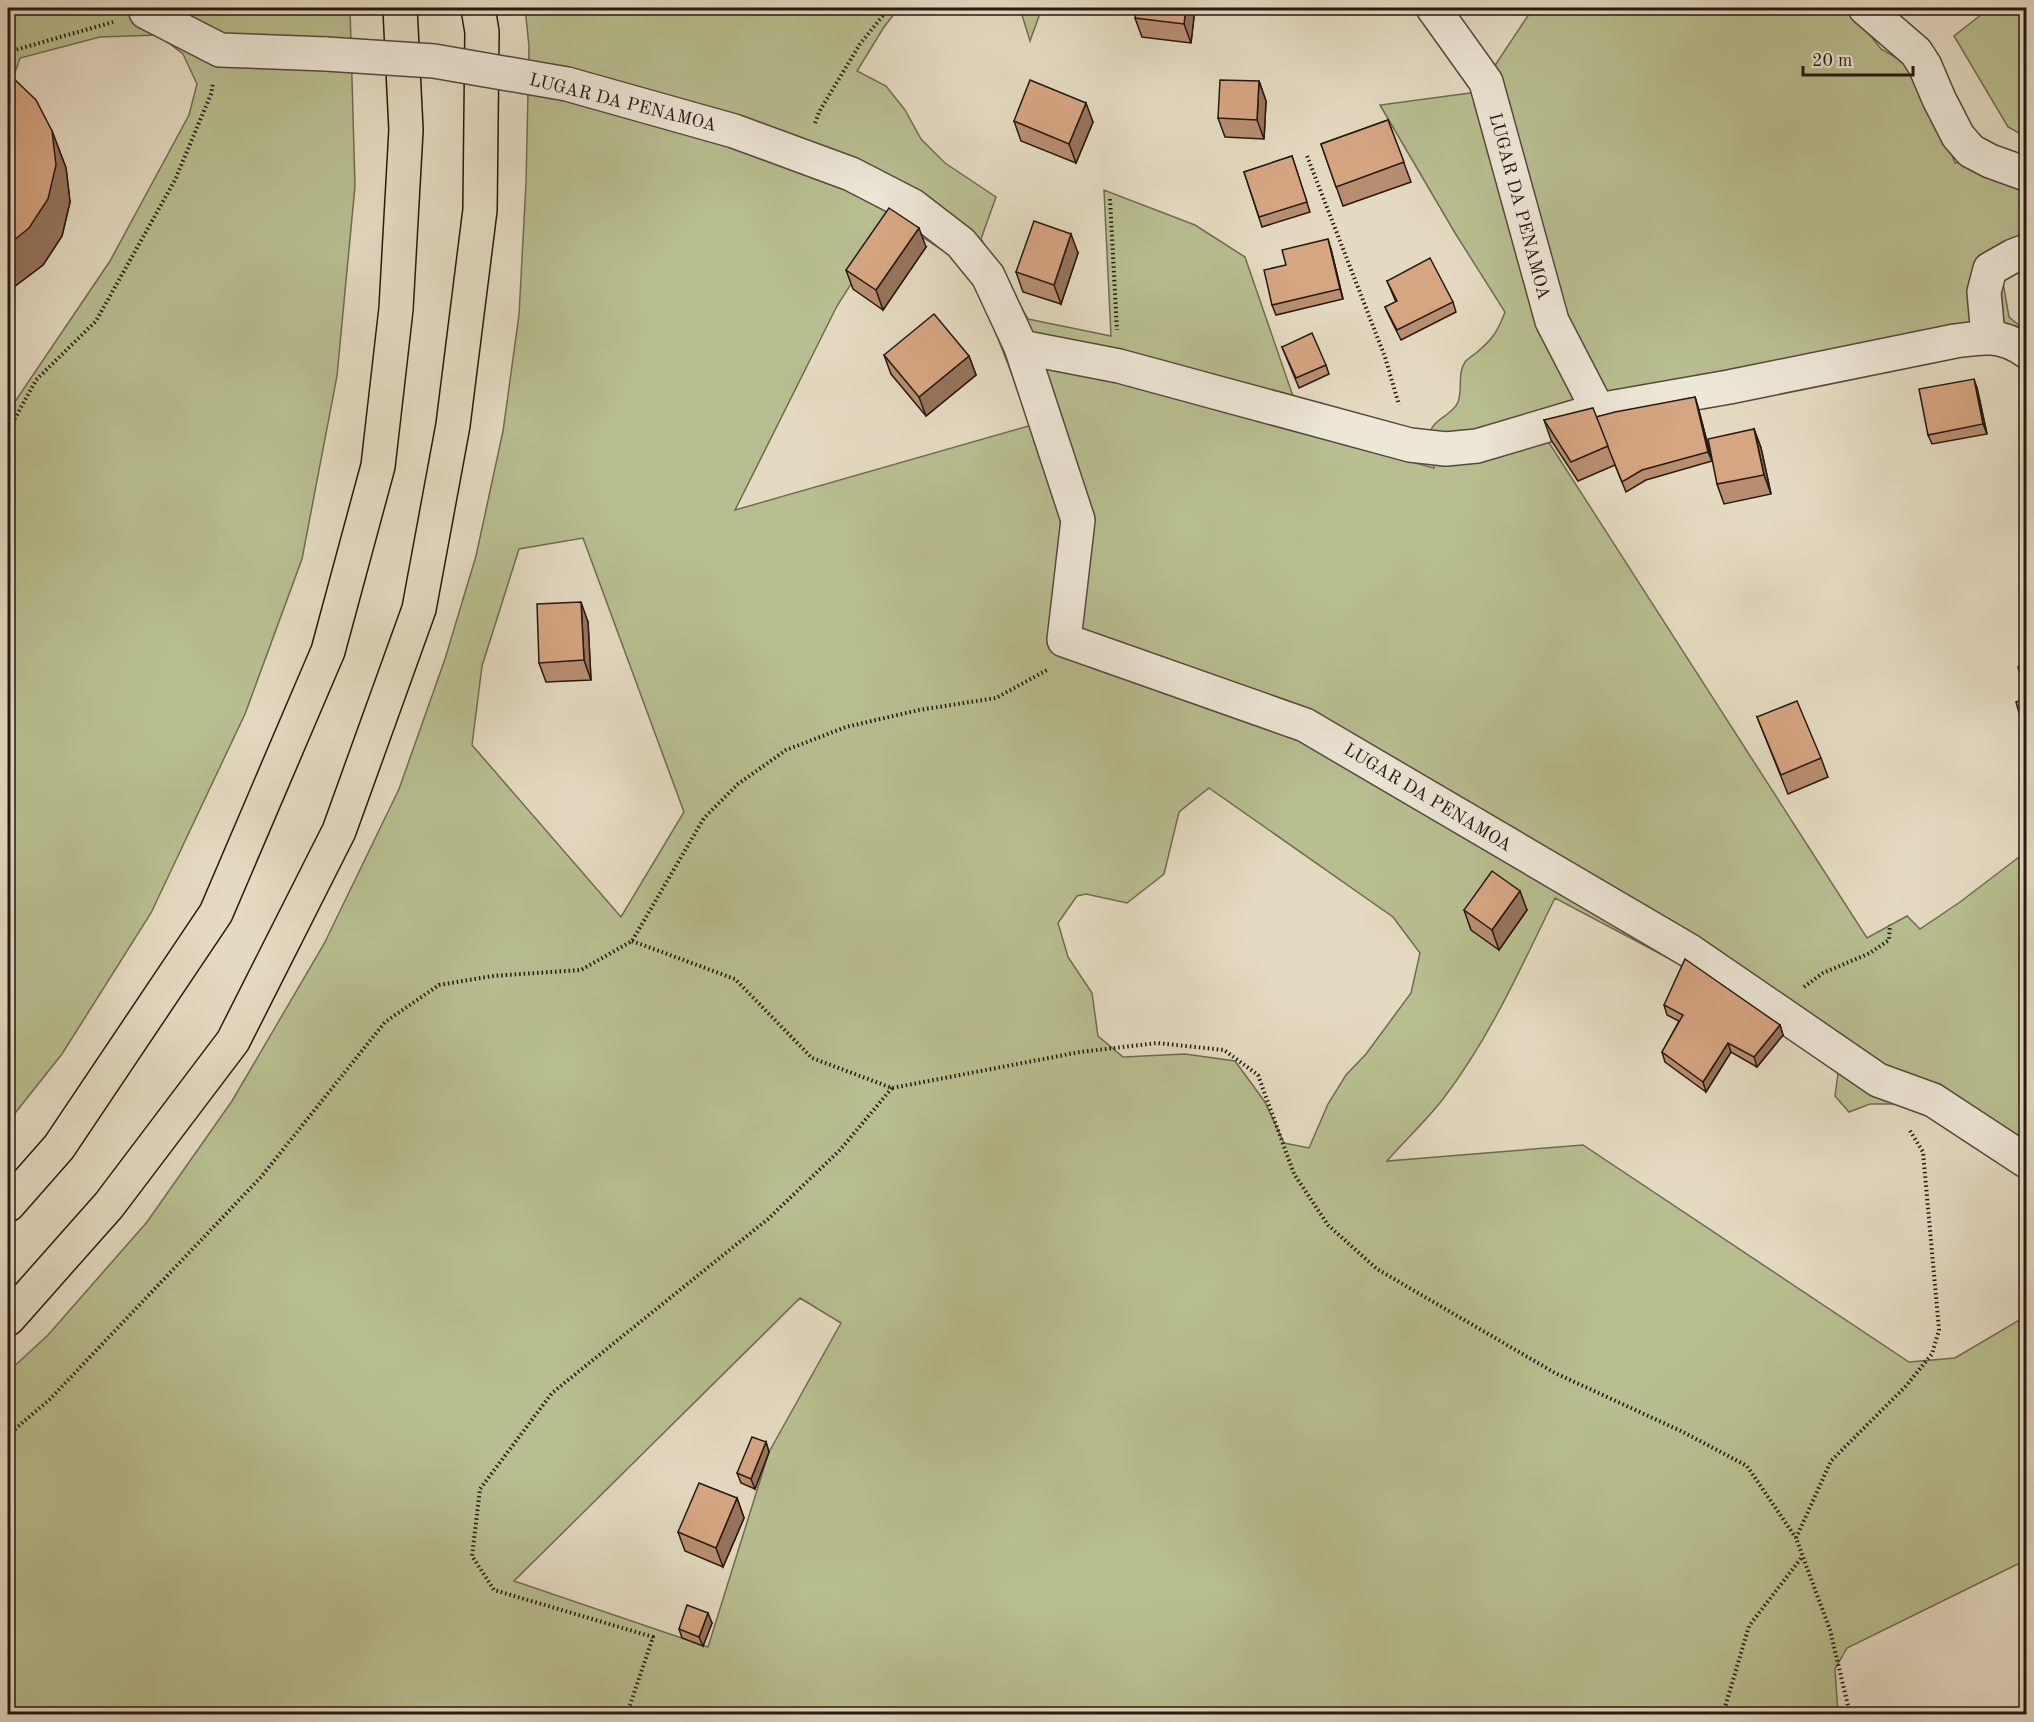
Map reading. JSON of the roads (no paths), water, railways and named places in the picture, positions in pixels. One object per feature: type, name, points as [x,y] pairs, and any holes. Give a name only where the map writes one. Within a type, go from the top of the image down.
[{"type":"highway","points":[[8,1205],[59,1147],[216,913],[328,651],[378,466],[395,320],[406,130],[400,8]]},
{"type":"highway","points":[[8,1320],[109,1205],[233,1041],[339,831],[415,621],[453,425],[480,210],[482,32],[478,8]]},
{"type":"street","name":"LUGAR DA PENAMOA","points":[[1433,8],[1486,82],[1551,321],[1598,410]]},
{"type":"street","points":[[1865,8],[1916,52],[1958,136],[1971,151],[1990,161],[2026,174]]},
{"type":"street","name":"LUGAR DA PENAMOA","points":[[146,12],[220,50],[434,61],[567,84],[734,131],[851,174],[913,206],[961,243],[988,276],[1021,346],[1078,520],[1064,640],[1305,725],[1690,951],[1878,1080],[1933,1100],[2026,1161]]},
{"type":"street","points":[[1988,336],[1984,292],[1990,269],[2026,251]]},
{"type":"street","points":[[1021,346],[1119,366],[1410,445],[1446,449],[1477,446],[1598,410],[1729,387],[1955,340],[1988,336],[2016,344],[2026,351]]}]
